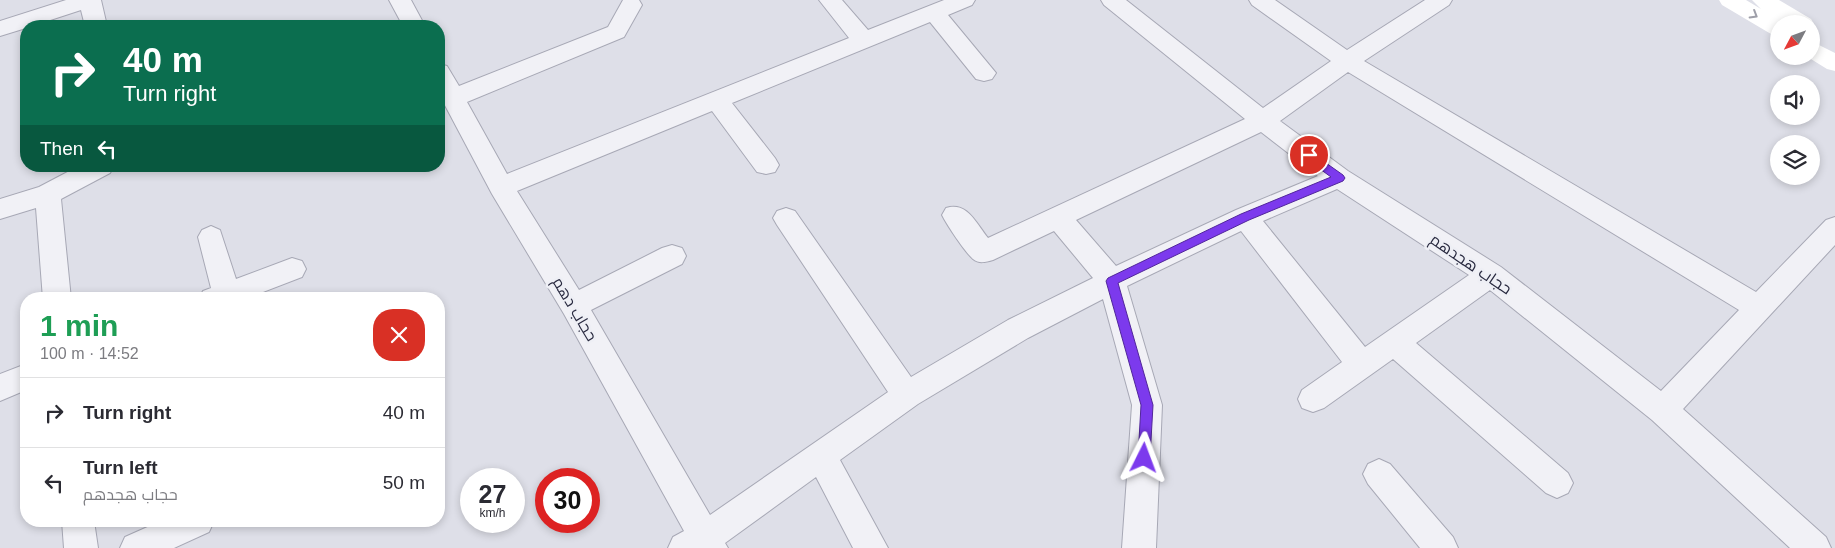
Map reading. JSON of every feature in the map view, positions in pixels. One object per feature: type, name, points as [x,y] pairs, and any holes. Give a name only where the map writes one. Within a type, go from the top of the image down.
[{"type":"street","points":[[28,20],[90,0],[95,20]]},
{"type":"street","points":[[400,0],[411,20]]},
{"type":"street","points":[[830,0],[864,41]]},
{"type":"street","points":[[501,187],[964,0]]},
{"type":"street","name":"حجاب هجدهم","points":[[1112,0],[1262,120],[1339,178],[1491,275],[1663,410],[1814,548]]},
{"type":"street","points":[[1260,0],[1347,61],[1759,308]]},
{"type":"street","points":[[955,215],[983,252],[1262,120],[1347,61],[1441,0]]},
{"type":"street","points":[[1730,0],[1770,24]]},
{"type":"street","points":[[1763,0],[1788,15]]},
{"type":"street","points":[[453,98],[616,32],[635,2]]},
{"type":"street","points":[[934,12],[984,73]]},
{"type":"street","points":[[0,29],[20,23]]},
{"type":"street","points":[[1820,34],[1835,43]]},
{"type":"street","points":[[1820,54],[1835,63]]},
{"type":"street","name":"حجاب دهم","points":[[445,83],[501,187],[574,306],[700,544]]},
{"type":"street","points":[[717,100],[766,165]]},
{"type":"street","points":[[0,209],[48,194],[90,172]]},
{"type":"street","points":[[700,544],[907,394],[1018,329],[1245,217],[1339,178]]},
{"type":"street","points":[[48,194],[56,292]]},
{"type":"street","points":[[1058,217],[1112,281],[1147,405],[1139,548]]},
{"type":"street","points":[[1245,217],[1362,365]]},
{"type":"street","points":[[786,218],[907,394]]},
{"type":"street","points":[[1663,410],[1835,227]]},
{"type":"street","points":[[211,237],[218,292]]},
{"type":"street","points":[[574,306],[672,256]]},
{"type":"street","points":[[230,292],[292,269]]},
{"type":"street","points":[[1313,399],[1491,275]]},
{"type":"street","points":[[1395,343],[1557,483]]},
{"type":"street","points":[[0,388],[20,380]]},
{"type":"street","points":[[821,456],[871,548]]},
{"type":"street","points":[[1379,474],[1441,548]]},
{"type":"street","points":[[78,527],[80,548]]},
{"type":"street","points":[[137,548],[184,527]]},
{"type":"route","points":[[1144,458],[1147,405],[1112,281],[1245,217],[1339,178],[1309,155]]}]
